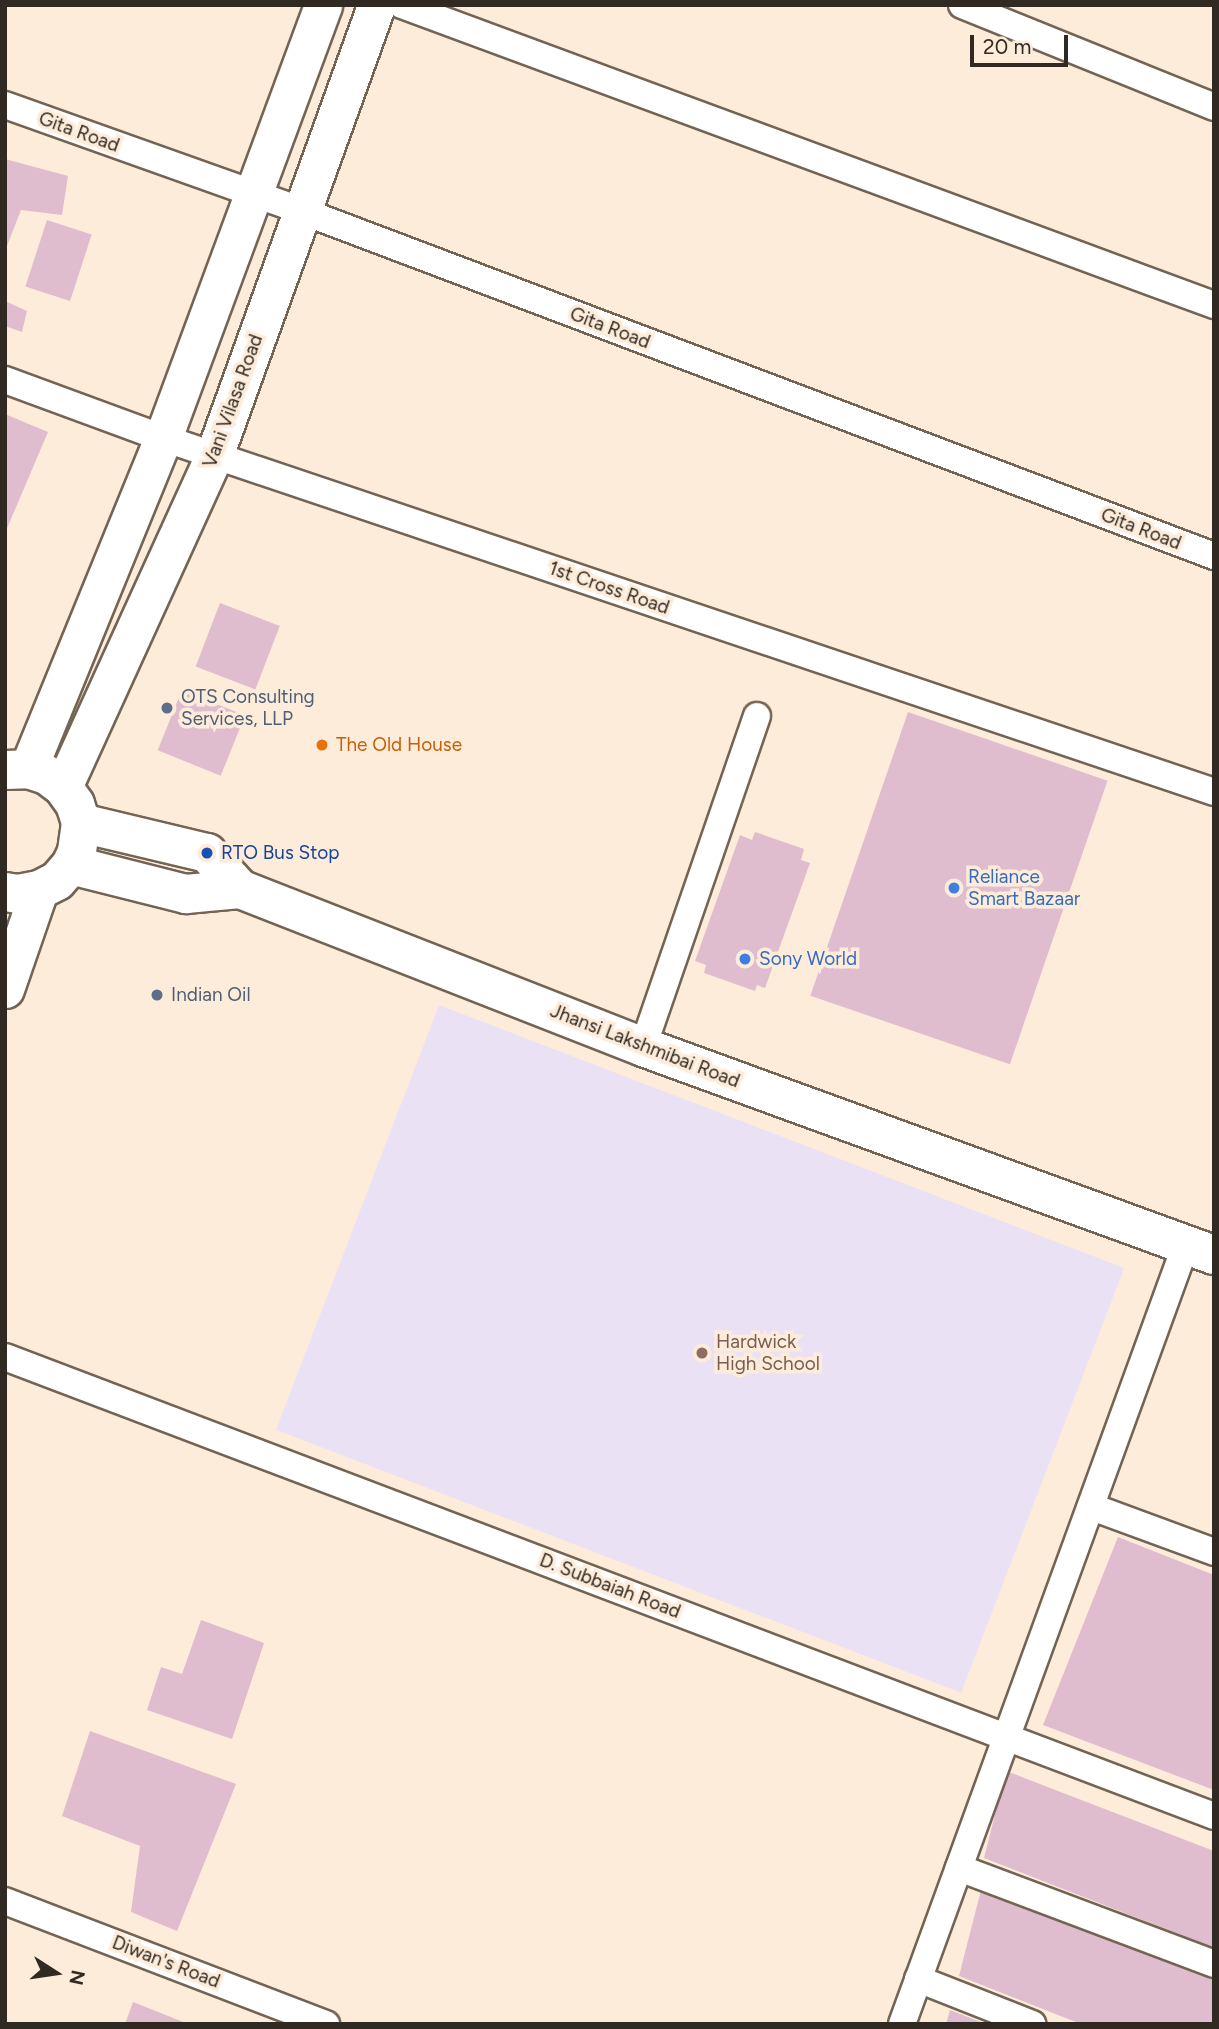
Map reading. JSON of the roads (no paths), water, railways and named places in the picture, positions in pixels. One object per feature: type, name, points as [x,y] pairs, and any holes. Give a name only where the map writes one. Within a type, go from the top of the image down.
[{"type":"main road","points":[[5,989],[22,891],[57,881],[71,865],[78,852],[81,823],[75,804],[63,787],[47,775],[17,769],[163,438],[323,5]]},
{"type":"main road","name":"Vani Vilasa Road","points":[[63,787],[214,456],[376,5]]},
{"type":"main road","points":[[81,823],[206,853],[240,890]]},
{"type":"main road","name":"Jhansi Lakshmibai Road","points":[[71,865],[186,894],[240,890],[643,1047],[1200,1250]]},
{"type":"street","points":[[402,5],[1214,305]]},
{"type":"street","points":[[962,5],[1214,107]]},
{"type":"street","name":"Gita Road","points":[[5,105],[302,211],[1214,556]]},
{"type":"street","name":"1st Cross Road","points":[[5,380],[214,456],[1214,792]]},
{"type":"street","points":[[643,1047],[757,716]]},
{"type":"street","points":[[902,2024],[1092,1507],[1200,1250]]},
{"type":"street","name":"D. Subbaiah Road","points":[[5,1357],[1214,1816]]},
{"type":"street","points":[[1092,1507],[1214,1552]]},
{"type":"street","points":[[959,1868],[1214,1964]]},
{"type":"street","name":"Diwan's Road","points":[[5,1900],[326,2024]]},
{"type":"street","points":[[918,1979],[1032,2024]]},
{"type":"place","name":"OTS Consulting Services, LLP","points":[[167,708]]},
{"type":"place","name":"The Old House","points":[[322,745]]},
{"type":"place","name":"RTO Bus Stop","points":[[207,853]]},
{"type":"place","name":"Reliance Smart Bazaar","points":[[954,888]]},
{"type":"place","name":"Sony World","points":[[745,959]]},
{"type":"place","name":"Indian Oil","points":[[157,995]]},
{"type":"place","name":"Hardwick High School","points":[[702,1353]]}]
